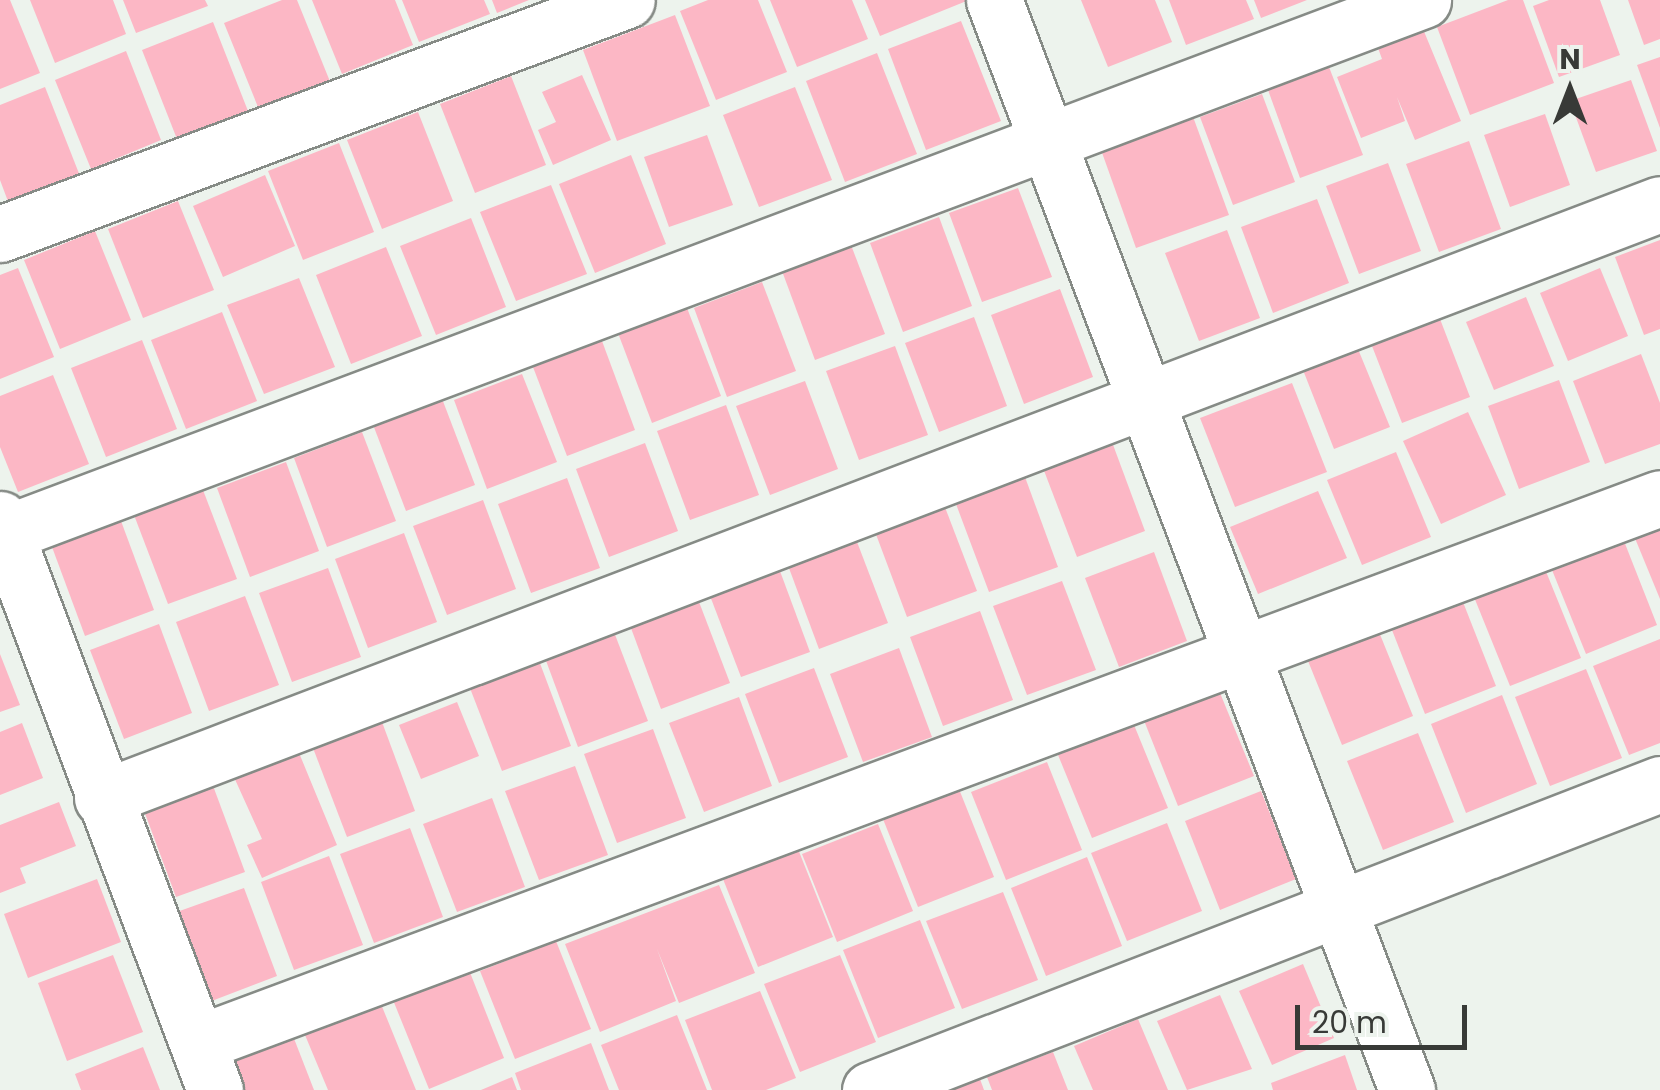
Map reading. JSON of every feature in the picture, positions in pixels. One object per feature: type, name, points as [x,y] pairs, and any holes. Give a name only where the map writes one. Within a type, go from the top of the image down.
[{"type":"street","points":[[0,234],[627,0]]},
{"type":"street","points":[[994,0],[1049,138],[1336,912],[1407,1090]]},
{"type":"street","points":[[1423,0],[3,526],[206,1067],[1240,653],[1660,498]]},
{"type":"street","points":[[102,798],[1146,406],[1660,204]]},
{"type":"street","points":[[870,1090],[1660,784]]},
{"type":"building","points":[[0,0],[10,0],[40,73],[0,89]]},
{"type":"building","points":[[30,0],[113,0],[126,34],[55,63]]},
{"type":"building","points":[[123,0],[205,0],[208,6],[136,33]]},
{"type":"building","points":[[282,0],[297,0],[331,84],[260,112],[224,23]]},
{"type":"building","points":[[312,0],[395,0],[413,45],[342,74]]},
{"type":"building","points":[[402,0],[484,0],[490,14],[419,42]]},
{"type":"building","points":[[492,0],[529,0],[497,13]]},
{"type":"building","points":[[708,0],[758,0],[787,72],[716,100],[680,11]]},
{"type":"building","points":[[770,0],[852,0],[868,39],[797,67]]},
{"type":"building","points":[[865,0],[969,0],[880,36]]},
{"type":"building","points":[[1081,0],[1155,0],[1172,42],[1108,67]]},
{"type":"building","points":[[1169,0],[1246,0],[1254,19],[1186,45]]},
{"type":"building","points":[[1254,0],[1307,0],[1261,18]]},
{"type":"building","points":[[1508,0],[1523,0],[1554,83],[1470,115],[1437,27]]},
{"type":"building","points":[[1549,0],[1600,0],[1620,55],[1559,77],[1533,6]]},
{"type":"building","points":[[1628,0],[1660,0],[1660,39],[1644,45]]},
{"type":"building","points":[[675,15],[710,106],[617,141],[583,50]]},
{"type":"building","points":[[961,21],[1001,121],[926,150],[888,49]]},
{"type":"building","points":[[213,22],[248,111],[177,139],[142,50]]},
{"type":"building","points":[[1423,29],[1461,121],[1415,140],[1397,97],[1405,121],[1361,138],[1337,77],[1382,59],[1378,48]]},
{"type":"building","points":[[126,51],[161,140],[91,169],[55,80]]},
{"type":"building","points":[[877,53],[917,154],[845,182],[806,81]]},
{"type":"building","points":[[1660,57],[1660,128],[1637,65]]},
{"type":"building","points":[[1329,67],[1363,155],[1300,178],[1268,90]]},
{"type":"building","points":[[582,75],[611,140],[553,165],[538,130],[556,122],[542,92]]},
{"type":"building","points":[[511,76],[546,165],[475,193],[440,104]]},
{"type":"building","points":[[1631,80],[1657,151],[1596,172],[1570,101]]},
{"type":"building","points":[[45,87],[80,176],[9,204],[0,180],[0,105]]},
{"type":"building","points":[[795,87],[832,180],[759,207],[723,115]]},
{"type":"building","points":[[1262,94],[1295,182],[1233,205],[1200,117]]},
{"type":"building","points":[[418,112],[453,201],[382,229],[347,140]]},
{"type":"building","points":[[1192,114],[1229,215],[1136,248],[1100,147]]},
{"type":"building","points":[[1545,114],[1570,185],[1510,207],[1484,135]]},
{"type":"building","points":[[707,135],[733,205],[669,227],[644,157]]},
{"type":"building","points":[[1469,141],[1501,229],[1439,252],[1406,164]]},
{"type":"building","points":[[339,143],[374,232],[303,260],[268,171]]},
{"type":"building","points":[[631,155],[666,244],[595,273],[559,184]]},
{"type":"building","points":[[1388,163],[1421,251],[1359,274],[1326,186]]},
{"type":"building","points":[[265,175],[295,246],[223,277],[193,206]]},
{"type":"building","points":[[551,185],[587,274],[516,301],[480,212]]},
{"type":"building","points":[[1018,188],[1052,277],[982,302],[949,213]]},
{"type":"building","points":[[1317,199],[1349,283],[1273,313],[1241,227]]},
{"type":"building","points":[[178,201],[214,290],[143,318],[108,229]]},
{"type":"building","points":[[939,217],[972,306],[903,332],[870,243]]},
{"type":"building","points":[[471,218],[506,307],[436,335],[400,246]]},
{"type":"building","points":[[1227,230],[1260,318],[1199,341],[1165,253]]},
{"type":"building","points":[[95,231],[131,320],[60,349],[24,260]]},
{"type":"building","points":[[1660,240],[1660,329],[1644,335],[1615,257]]},
{"type":"building","points":[[851,245],[885,334],[815,360],[782,271]]},
{"type":"building","points":[[386,247],[422,336],[351,364],[316,275]]},
{"type":"building","points":[[18,268],[54,357],[0,379],[0,275]]},
{"type":"building","points":[[1600,268],[1628,336],[1568,361],[1540,293]]},
{"type":"building","points":[[299,278],[335,367],[264,394],[227,305]]},
{"type":"building","points":[[762,282],[796,371],[727,397],[694,308]]},
{"type":"building","points":[[1060,289],[1093,377],[1024,404],[991,315]]},
{"type":"building","points":[[1526,297],[1554,366],[1494,390],[1466,322]]},
{"type":"building","points":[[687,308],[721,396],[652,423],[618,333]]},
{"type":"building","points":[[222,312],[257,401],[186,429],[151,340]]},
{"type":"building","points":[[974,317],[1007,406],[939,432],[905,343]]},
{"type":"building","points":[[1440,319],[1470,397],[1402,423],[1372,346]]},
{"type":"building","points":[[142,340],[177,429],[106,457],[71,368]]},
{"type":"building","points":[[602,341],[635,430],[567,456],[533,367]]},
{"type":"building","points":[[895,346],[928,435],[859,460],[826,371]]},
{"type":"building","points":[[1358,349],[1390,427],[1334,449],[1303,370]]},
{"type":"building","points":[[1641,354],[1660,403],[1660,444],[1605,464],[1573,381]]},
{"type":"building","points":[[522,374],[557,462],[487,489],[454,400]]},
{"type":"building","points":[[53,375],[89,464],[18,492],[0,447],[0,396]]},
{"type":"building","points":[[1559,380],[1590,462],[1519,489],[1488,406]]},
{"type":"building","points":[[805,381],[838,469],[770,495],[736,406]]},
{"type":"building","points":[[1292,383],[1327,472],[1235,507],[1200,418]]},
{"type":"building","points":[[441,396],[475,485],[406,511],[372,422]]},
{"type":"building","points":[[726,405],[759,495],[690,520],[657,431]]},
{"type":"building","points":[[1468,412],[1506,495],[1441,524],[1403,441]]},
{"type":"building","points":[[362,432],[396,521],[327,547],[294,458]]},
{"type":"building","points":[[1112,442],[1145,531],[1077,557],[1043,468]]},
{"type":"building","points":[[645,443],[678,531],[609,557],[576,469]]},
{"type":"building","points":[[1396,452],[1431,537],[1362,565],[1327,480]]},
{"type":"building","points":[[286,462],[319,551],[250,577],[217,488]]},
{"type":"building","points":[[1025,477],[1058,567],[989,592],[956,504]]},
{"type":"building","points":[[567,478],[600,568],[531,593],[498,504]]},
{"type":"building","points":[[203,490],[237,579],[168,604],[134,515]]},
{"type":"building","points":[[1318,491],[1347,558],[1258,594],[1230,527]]},
{"type":"building","points":[[483,500],[516,589],[447,615],[413,526]]},
{"type":"building","points":[[943,502],[977,591],[907,617],[874,529]]},
{"type":"building","points":[[1660,519],[1660,599],[1632,531]]},
{"type":"building","points":[[121,521],[154,610],[85,636],[52,547]]},
{"type":"building","points":[[404,533],[437,622],[368,648],[335,559]]},
{"type":"building","points":[[854,534],[888,623],[819,649],[786,560]]},
{"type":"building","points":[[1622,536],[1657,625],[1586,654],[1550,565]]},
{"type":"building","points":[[1154,552],[1187,641],[1119,667],[1085,578]]},
{"type":"building","points":[[777,563],[810,652],[741,677],[707,588]]},
{"type":"building","points":[[328,568],[361,657],[292,682],[259,593]]},
{"type":"building","points":[[1545,569],[1581,658],[1510,686],[1474,597]]},
{"type":"building","points":[[1062,581],[1096,670],[1027,695],[993,606]]},
{"type":"building","points":[[696,594],[730,683],[661,709],[628,620]]},
{"type":"building","points":[[245,596],[279,685],[209,711],[176,622]]},
{"type":"building","points":[[1461,597],[1496,686],[1425,714],[1390,625]]},
{"type":"building","points":[[980,611],[1013,700],[943,726],[910,637]]},
{"type":"building","points":[[159,624],[192,713],[124,739],[90,650]]},
{"type":"building","points":[[1377,627],[1413,716],[1342,745],[1306,656]]},
{"type":"building","points":[[614,632],[648,721],[578,747],[545,658]]},
{"type":"building","points":[[1660,639],[1660,743],[1629,755],[1593,666]]},
{"type":"building","points":[[899,648],[932,737],[863,762],[830,674]]},
{"type":"building","points":[[0,654],[20,705],[0,712]]},
{"type":"building","points":[[538,658],[571,746],[502,771],[468,683]]},
{"type":"building","points":[[814,668],[848,757],[779,783],[745,694]]},
{"type":"building","points":[[1586,669],[1622,758],[1550,786],[1515,697]]},
{"type":"building","points":[[1218,688],[1254,776],[1178,806],[1143,718]]},
{"type":"building","points":[[1502,695],[1537,784],[1466,813],[1431,724]]},
{"type":"building","points":[[739,697],[772,786],[704,812],[669,723]]},
{"type":"building","points":[[457,702],[479,756],[421,779],[399,725]]},
{"type":"building","points":[[1132,720],[1168,808],[1092,838],[1056,750]]},
{"type":"building","points":[[382,722],[415,811],[347,837],[313,748]]},
{"type":"building","points":[[22,723],[43,778],[0,795],[0,732]]},
{"type":"building","points":[[653,729],[686,818],[617,843],[584,754]]},
{"type":"building","points":[[1418,733],[1454,822],[1383,850],[1347,761]]},
{"type":"building","points":[[297,748],[337,845],[262,878],[247,845],[262,839],[233,775]]},
{"type":"building","points":[[1047,762],[1082,850],[1006,880],[971,792]]},
{"type":"building","points":[[575,766],[608,855],[539,880],[505,791]]},
{"type":"building","points":[[212,783],[245,872],[176,897],[143,808]]},
{"type":"building","points":[[959,789],[994,877],[918,907],[883,819]]},
{"type":"building","points":[[1261,791],[1296,879],[1220,910],[1185,821]]},
{"type":"building","points":[[492,798],[525,887],[457,912],[423,824]]},
{"type":"building","points":[[59,802],[76,846],[20,868],[26,883],[0,893],[0,825]]},
{"type":"building","points":[[1167,823],[1202,911],[1127,941],[1091,853]]},
{"type":"building","points":[[878,824],[913,911],[837,942],[802,854]]},
{"type":"building","points":[[410,828],[443,917],[374,943],[340,854]]},
{"type":"building","points":[[798,849],[833,937],[758,967],[723,879]]},
{"type":"building","points":[[329,856],[363,945],[294,970],[261,882]]},
{"type":"building","points":[[1087,857],[1122,946],[1046,976],[1011,888]]},
{"type":"building","points":[[97,879],[121,942],[28,978],[4,914]]},
{"type":"building","points":[[719,885],[755,973],[679,1003],[657,949],[676,1001],[600,1032],[565,944]]},
{"type":"building","points":[[244,888],[277,976],[209,1002],[174,913]]},
{"type":"building","points":[[1003,892],[1038,980],[962,1009],[926,921]]},
{"type":"building","points":[[920,920],[955,1008],[878,1038],[843,950]]},
{"type":"building","points":[[556,941],[591,1029],[515,1059],[480,971]]},
{"type":"building","points":[[113,955],[143,1032],[67,1061],[38,983]]},
{"type":"building","points":[[840,955],[876,1042],[800,1072],[764,984]]},
{"type":"building","points":[[1303,964],[1334,1038],[1272,1065],[1239,991]]},
{"type":"building","points":[[469,970],[504,1058],[429,1089],[393,1000]]},
{"type":"building","points":[[760,991],[796,1078],[766,1090],[712,1090],[685,1020]]},
{"type":"building","points":[[1220,995],[1252,1069],[1187,1090],[1157,1021]]},
{"type":"building","points":[[381,1004],[416,1090],[328,1090],[305,1035]]},
{"type":"building","points":[[677,1015],[707,1090],[619,1090],[601,1045]]},
{"type":"building","points":[[1138,1019],[1168,1090],[1093,1090],[1074,1046]]},
{"type":"building","points":[[293,1036],[314,1090],[226,1090],[217,1067]]},
{"type":"building","points":[[591,1043],[609,1090],[521,1090],[515,1073]]},
{"type":"building","points":[[143,1047],[160,1090],[81,1090],[75,1074]]},
{"type":"building","points":[[1053,1052],[1068,1090],[992,1090],[987,1077]]},
{"type":"building","points":[[1345,1055],[1357,1090],[1273,1090],[1271,1083]]},
{"type":"building","points":[[512,1077],[517,1090],[481,1090]]},
{"type":"building","points":[[980,1079],[984,1090],[952,1090]]}]
